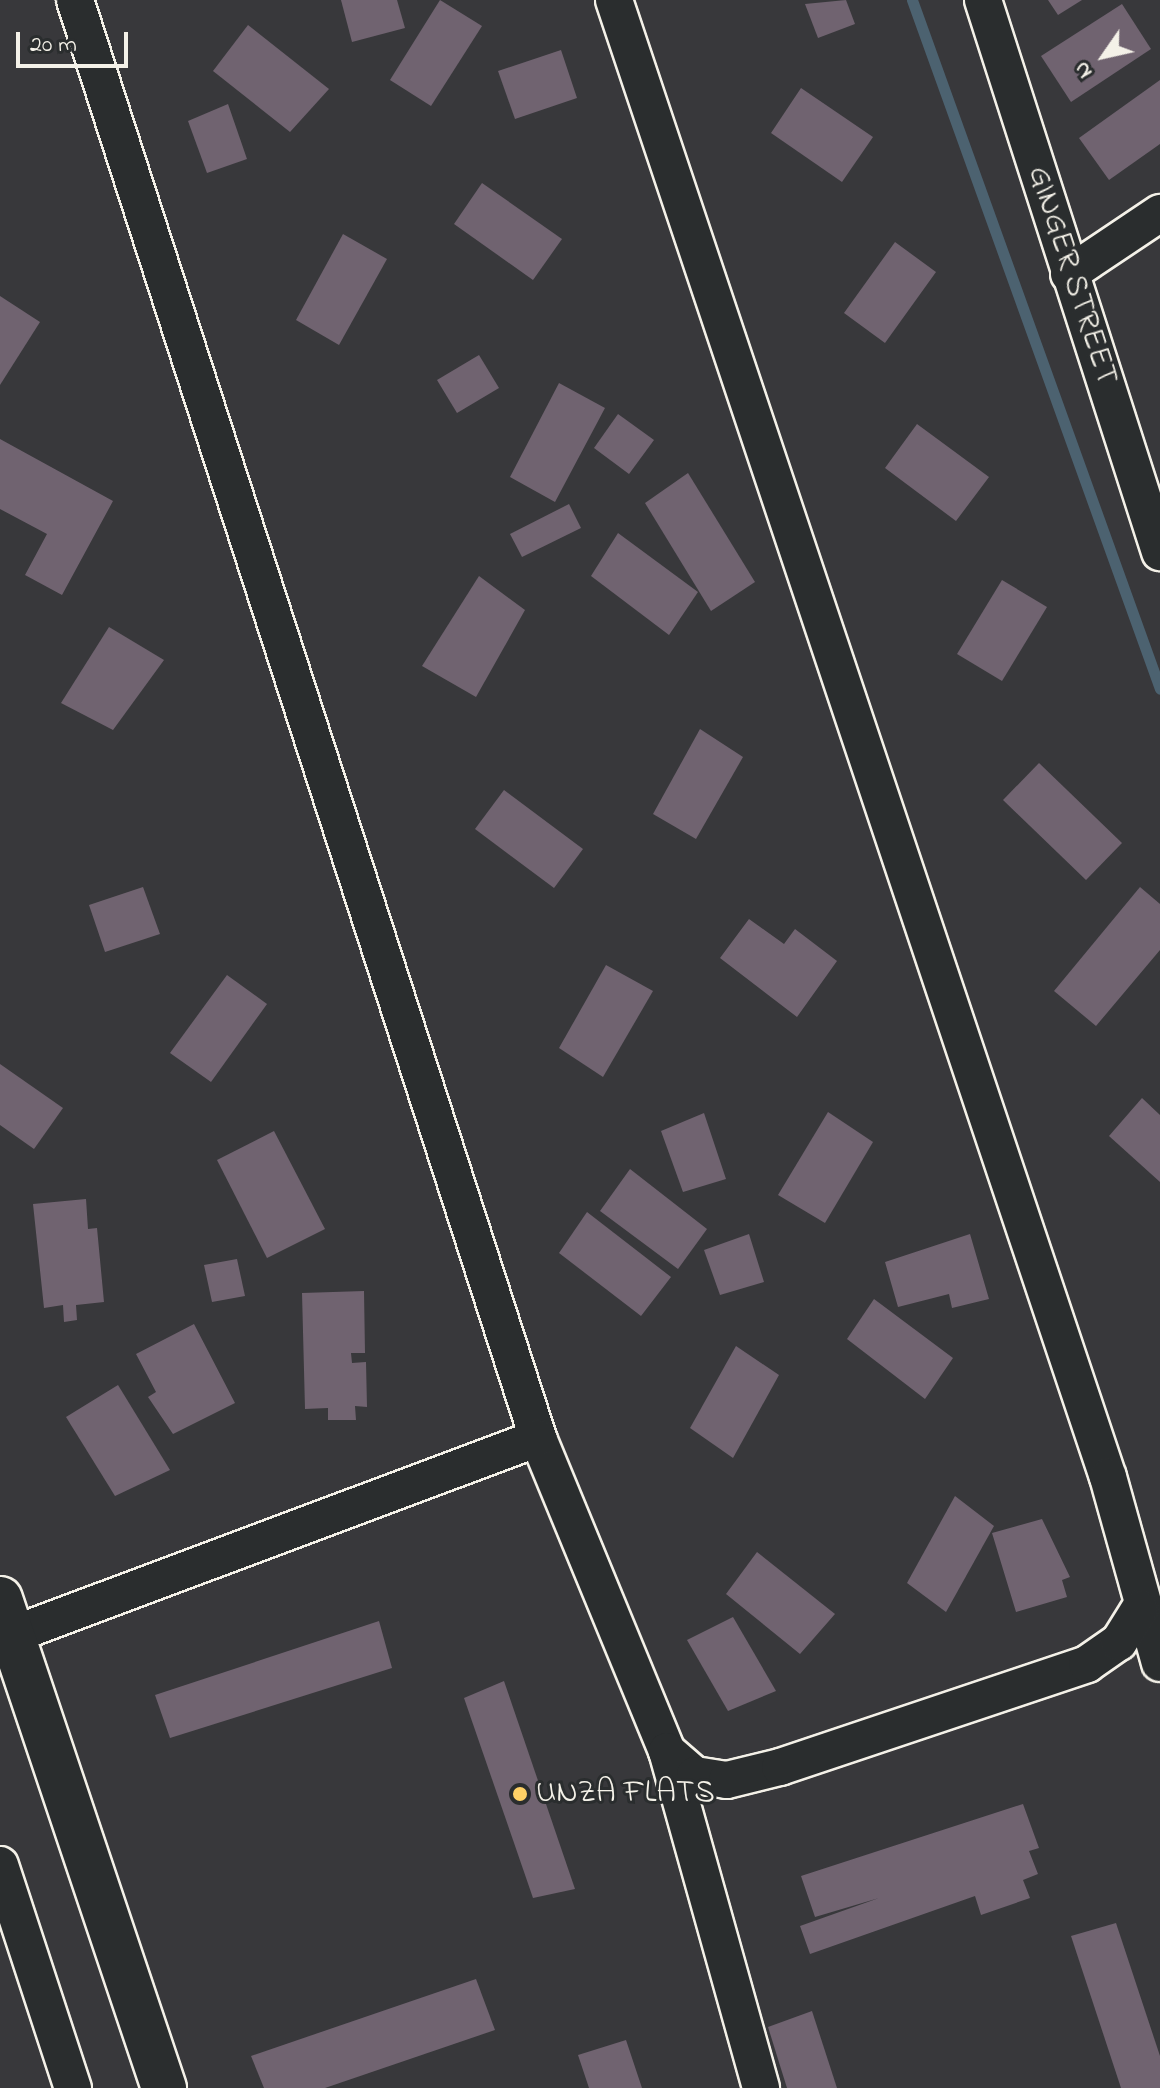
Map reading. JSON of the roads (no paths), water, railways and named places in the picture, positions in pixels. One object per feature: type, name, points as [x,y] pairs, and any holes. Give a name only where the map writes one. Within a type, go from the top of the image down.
[{"type":"main road","points":[[6,1617],[164,2088]]},
{"type":"street","points":[[75,0],[538,1438],[667,1751],[761,2088]]},
{"type":"street","points":[[614,0],[1108,1477],[1140,1609],[1160,1663]]},
{"type":"street","name":"GINGER STREET","points":[[983,0],[1160,552]]},
{"type":"street","points":[[1069,274],[1160,213]]},
{"type":"street","points":[[6,1617],[538,1438]]},
{"type":"street","points":[[667,1751],[695,1775],[727,1780],[780,1767],[1087,1664],[1119,1642],[1140,1609]]},
{"type":"street","points":[[0,1865],[73,2088]]},
{"type":"waterway","points":[[912,0],[1160,689]]},
{"type":"place","name":"UNZA FLATS","points":[[520,1794]]}]
